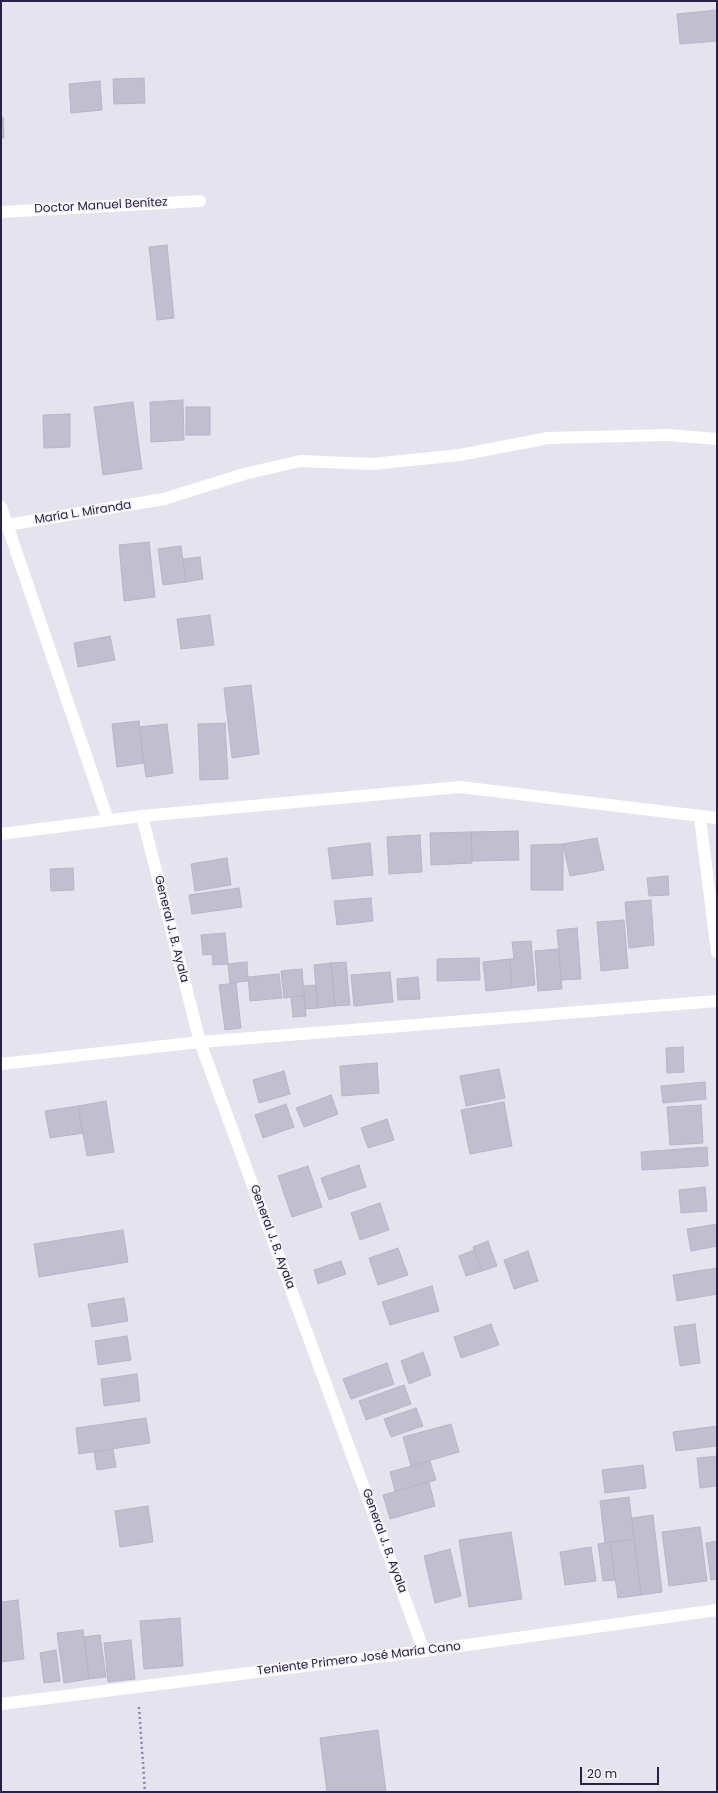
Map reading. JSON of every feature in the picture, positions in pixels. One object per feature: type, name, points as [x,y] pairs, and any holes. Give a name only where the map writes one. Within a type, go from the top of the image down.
[{"type":"street","name":"Doctor Manuel Benítez","points":[[1,212],[200,200]]},
{"type":"street","name":"María L. Miranda","points":[[4,526],[164,499],[244,474],[300,462],[372,464],[460,455],[548,438],[668,435],[717,439]]},
{"type":"street","points":[[1,507],[4,526],[108,820]]},
{"type":"street","points":[[1,834],[142,816],[460,787],[700,818],[717,818]]},
{"type":"street","name":"General J. B. Ayala","points":[[142,816],[200,1042],[424,1651]]},
{"type":"street","points":[[700,818],[717,952]]},
{"type":"street","points":[[1,1064],[200,1042],[717,1001]]},
{"type":"street","name":"Teniente Primero José María Cano","points":[[1,1704],[424,1651],[717,1610]]},
{"type":"path","points":[[137,1687],[145,1792]]},
{"type":"building","points":[[717,10],[717,41],[680,44],[677,14]]},
{"type":"building","points":[[144,78],[145,103],[114,104],[113,79]]},
{"type":"building","points":[[100,81],[102,110],[71,113],[69,84]]},
{"type":"building","points":[[1,117],[3,117],[4,138],[1,138]]},
{"type":"building","points":[[167,245],[174,318],[157,320],[149,247]]},
{"type":"building","points":[[183,400],[184,440],[151,442],[150,402]]},
{"type":"building","points":[[133,402],[142,469],[103,475],[94,407]]},
{"type":"building","points":[[186,407],[210,407],[210,435],[186,435]]},
{"type":"building","points":[[70,414],[70,447],[44,448],[43,415]]},
{"type":"building","points":[[149,542],[155,597],[124,601],[119,545]]},
{"type":"building","points":[[181,546],[186,582],[163,585],[158,549]]},
{"type":"building","points":[[200,557],[203,579],[186,582],[183,559]]},
{"type":"building","points":[[210,615],[214,645],[181,649],[177,619]]},
{"type":"building","points":[[110,636],[115,660],[78,667],[74,643]]},
{"type":"building","points":[[251,685],[259,754],[232,758],[224,688]]},
{"type":"building","points":[[139,721],[144,763],[117,767],[112,724]]},
{"type":"building","points":[[225,723],[228,779],[200,780],[198,724]]},
{"type":"building","points":[[167,724],[173,773],[146,777],[139,727]]},
{"type":"building","points":[[518,831],[519,860],[472,861],[471,832]]},
{"type":"building","points":[[471,832],[472,863],[431,865],[430,833]]},
{"type":"building","points":[[420,835],[422,872],[389,874],[387,837]]},
{"type":"building","points":[[597,838],[604,870],[570,876],[563,844]]},
{"type":"building","points":[[370,843],[373,875],[332,879],[328,848]]},
{"type":"building","points":[[563,844],[563,890],[531,890],[531,845]]},
{"type":"building","points":[[227,858],[231,885],[195,891],[191,864]]},
{"type":"building","points":[[73,868],[74,890],[51,891],[50,869]]},
{"type":"building","points":[[668,876],[669,895],[649,896],[647,878]]},
{"type":"building","points":[[239,888],[242,907],[192,914],[189,895]]},
{"type":"building","points":[[371,898],[373,921],[337,925],[334,901]]},
{"type":"building","points":[[651,900],[654,945],[629,948],[625,902]]},
{"type":"building","points":[[624,920],[628,968],[601,971],[597,922]]},
{"type":"building","points":[[577,928],[581,979],[561,980],[557,930]]},
{"type":"building","points":[[225,933],[228,964],[213,965],[212,954],[203,955],[201,935]]},
{"type":"building","points":[[531,941],[535,985],[512,988],[510,959],[514,959],[512,942]]},
{"type":"building","points":[[559,949],[562,989],[538,991],[535,951]]},
{"type":"building","points":[[479,958],[480,980],[437,981],[437,959]]},
{"type":"building","points":[[510,959],[512,988],[486,991],[483,962]]},
{"type":"building","points":[[247,962],[248,981],[230,983],[228,964]]},
{"type":"building","points":[[346,962],[350,1005],[335,1006],[331,963]]},
{"type":"building","points":[[331,963],[335,1006],[318,1008],[314,965]]},
{"type":"building","points":[[302,969],[304,995],[284,998],[281,971]]},
{"type":"building","points":[[390,972],[393,1002],[354,1006],[351,975]]},
{"type":"building","points":[[279,974],[282,998],[250,1001],[248,977]]},
{"type":"building","points":[[418,977],[420,999],[398,1000],[397,979]]},
{"type":"building","points":[[236,983],[241,1028],[225,1030],[219,985]]},
{"type":"building","points":[[316,985],[318,1008],[305,1009],[303,986]]},
{"type":"building","points":[[304,995],[306,1016],[293,1017],[291,997]]},
{"type":"building","points":[[683,1047],[684,1072],[667,1073],[666,1048]]},
{"type":"building","points":[[377,1063],[379,1093],[342,1096],[340,1066]]},
{"type":"building","points":[[499,1069],[505,1098],[466,1106],[460,1076]]},
{"type":"building","points":[[284,1071],[290,1094],[259,1103],[253,1080]]},
{"type":"building","points":[[705,1082],[706,1099],[663,1103],[661,1086]]},
{"type":"building","points":[[331,1095],[338,1114],[304,1127],[296,1108]]},
{"type":"building","points":[[106,1101],[114,1152],[87,1156],[78,1106]]},
{"type":"building","points":[[504,1102],[512,1146],[470,1154],[461,1110]]},
{"type":"building","points":[[286,1104],[294,1127],[263,1138],[255,1115]]},
{"type":"building","points":[[701,1105],[703,1143],[670,1145],[667,1107]]},
{"type":"building","points":[[78,1106],[83,1133],[50,1138],[45,1111]]},
{"type":"building","points":[[387,1119],[394,1140],[368,1148],[361,1128]]},
{"type":"building","points":[[707,1147],[708,1166],[642,1170],[641,1152]]},
{"type":"building","points":[[359,1165],[366,1187],[329,1200],[321,1178]]},
{"type":"building","points":[[308,1166],[322,1207],[292,1217],[278,1176]]},
{"type":"building","points":[[705,1187],[707,1211],[681,1213],[679,1190]]},
{"type":"building","points":[[380,1203],[389,1230],[360,1240],[351,1213]]},
{"type":"building","points":[[717,1224],[717,1246],[691,1251],[687,1229]]},
{"type":"building","points":[[123,1230],[128,1262],[39,1277],[34,1244]]},
{"type":"building","points":[[488,1241],[497,1266],[482,1271],[473,1247]]},
{"type":"building","points":[[398,1248],[408,1275],[378,1285],[369,1258]]},
{"type":"building","points":[[474,1250],[482,1271],[466,1276],[459,1256]]},
{"type":"building","points":[[528,1251],[538,1281],[514,1289],[504,1260]]},
{"type":"building","points":[[341,1261],[346,1274],[318,1284],[314,1270]]},
{"type":"building","points":[[717,1268],[717,1294],[677,1301],[673,1275]]},
{"type":"building","points":[[432,1286],[439,1311],[390,1325],[382,1302]]},
{"type":"building","points":[[124,1298],[128,1321],[92,1327],[88,1304]]},
{"type":"building","points":[[491,1324],[499,1345],[461,1358],[454,1337]]},
{"type":"building","points":[[695,1324],[700,1363],[680,1366],[674,1327]]},
{"type":"building","points":[[127,1336],[131,1360],[98,1365],[95,1341]]},
{"type":"building","points":[[423,1352],[431,1375],[409,1384],[401,1361]]},
{"type":"building","points":[[387,1363],[394,1384],[351,1399],[343,1379]]},
{"type":"building","points":[[137,1374],[140,1401],[104,1406],[101,1379]]},
{"type":"building","points":[[404,1385],[411,1404],[366,1420],[359,1401]]},
{"type":"building","points":[[416,1408],[423,1426],[391,1437],[384,1419]]},
{"type":"building","points":[[146,1418],[150,1443],[79,1454],[76,1428]]},
{"type":"building","points":[[451,1424],[459,1452],[411,1466],[403,1437]]},
{"type":"building","points":[[717,1426],[717,1446],[676,1451],[673,1432]]},
{"type":"building","points":[[113,1449],[116,1467],[97,1470],[94,1452]]},
{"type":"building","points":[[717,1456],[717,1486],[700,1488],[697,1458]]},
{"type":"building","points":[[430,1461],[436,1480],[395,1491],[390,1472]]},
{"type":"building","points":[[643,1465],[646,1488],[605,1493],[602,1470]]},
{"type":"building","points":[[429,1482],[435,1506],[390,1519],[383,1495]]},
{"type":"building","points":[[629,1497],[634,1539],[605,1543],[600,1501]]},
{"type":"building","points":[[148,1506],[153,1542],[120,1547],[115,1511]]},
{"type":"building","points":[[653,1515],[662,1592],[641,1595],[632,1518]]},
{"type":"building","points":[[700,1527],[707,1581],[669,1586],[662,1532]]},
{"type":"building","points":[[511,1532],[522,1599],[469,1607],[459,1540]]},
{"type":"building","points":[[634,1539],[641,1595],[618,1598],[610,1542]]},
{"type":"building","points":[[717,1541],[717,1579],[711,1580],[706,1543]]},
{"type":"building","points":[[610,1542],[615,1580],[603,1581],[598,1544]]},
{"type":"building","points":[[591,1547],[596,1581],[565,1585],[560,1552]]},
{"type":"building","points":[[450,1549],[461,1596],[435,1603],[424,1556]]},
{"type":"building","points":[[18,1600],[24,1659],[1,1662],[1,1602]]},
{"type":"building","points":[[180,1618],[183,1666],[144,1669],[140,1621]]},
{"type":"building","points":[[83,1630],[89,1679],[64,1683],[57,1633]]},
{"type":"building","points":[[100,1635],[106,1677],[89,1679],[84,1637]]},
{"type":"building","points":[[131,1640],[135,1679],[108,1682],[104,1643]]},
{"type":"building","points":[[56,1650],[60,1681],[44,1683],[40,1653]]},
{"type":"building","points":[[378,1730],[386,1792],[327,1792],[320,1738]]}]
